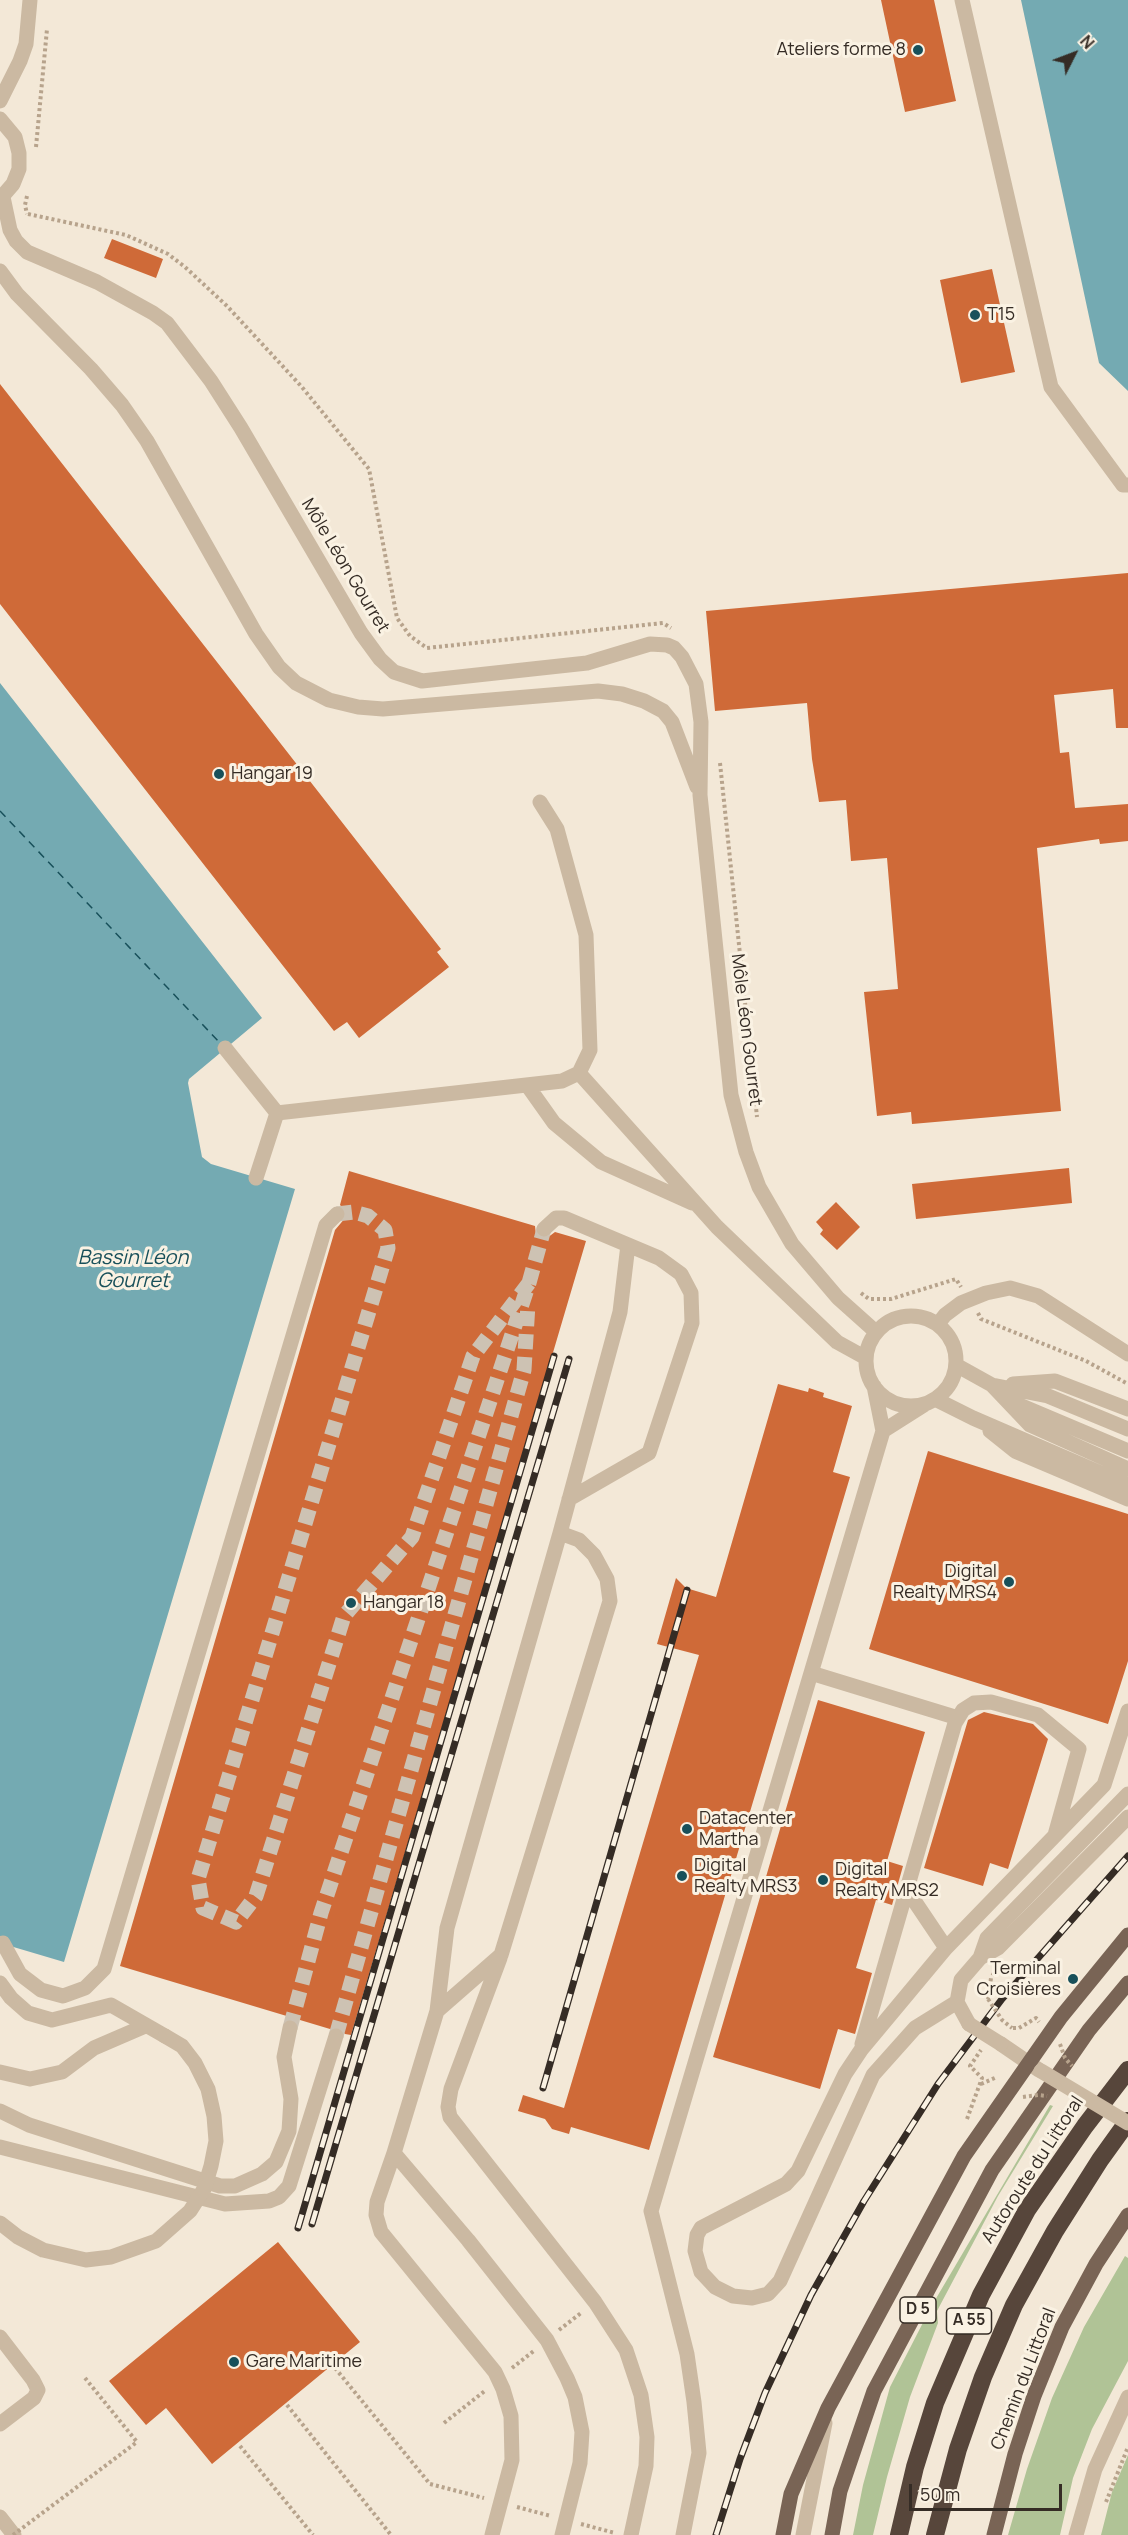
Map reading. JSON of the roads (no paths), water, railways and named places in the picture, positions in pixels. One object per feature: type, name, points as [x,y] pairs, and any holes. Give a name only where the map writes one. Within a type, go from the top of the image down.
[{"type":"highway","name":"Autoroute du Littoral","points":[[899,2535],[915,2467],[935,2403],[981,2295],[1027,2210],[1085,2126],[1128,2070]]},
{"type":"highway","name":"A 55","points":[[935,2535],[958,2449],[983,2377],[1014,2305],[1055,2231],[1100,2160],[1128,2122]]},
{"type":"main road","points":[[783,2535],[791,2494],[828,2408],[964,2156],[1060,2017],[1128,1935]]},
{"type":"main road","name":"D 5","points":[[832,2535],[840,2492],[874,2391],[981,2190],[992,2170],[1089,2030],[1128,1983]]},
{"type":"main road","name":"Chemin du Littoral","points":[[994,2535],[1015,2454],[1062,2327],[1096,2264],[1128,2215]]},
{"type":"street","points":[[0,101],[20,62],[26,44],[30,0]]},
{"type":"street","points":[[962,0],[1052,387],[1123,485],[1128,484]]},
{"type":"street","name":"Môle Léon Gourret","points":[[0,119],[15,137],[20,153],[19,169],[13,184],[2,198],[10,230],[16,241],[27,252],[97,282],[153,312],[167,323],[211,381],[241,428],[361,633],[380,659],[394,672],[422,681],[587,663],[638,646],[667,645],[674,648],[682,657],[696,684],[701,722],[700,795],[731,1095],[746,1152],[759,1187],[792,1244],[838,1298],[876,1332]]},
{"type":"street","name":"Môle Léon Gourret","points":[[0,271],[17,294],[91,369],[128,414],[147,441],[256,634],[279,667],[296,683],[329,700],[358,707],[383,709],[598,691],[622,694],[644,701],[663,711],[672,722],[700,795]]},
{"type":"street","points":[[277,1113],[562,1082],[579,1073],[590,1050],[586,935],[557,828],[540,802]]},
{"type":"street","points":[[225,1048],[277,1113]]},
{"type":"street","points":[[579,1073],[717,1227],[837,1342],[866,1358]]},
{"type":"street","points":[[527,1085],[554,1123],[601,1162],[697,1205]]},
{"type":"street","points":[[256,1178],[277,1113]]},
{"type":"street","points":[[0,1949],[3,1944],[21,1974],[40,1990],[63,1996],[85,1988],[104,1969],[326,1225],[337,1214]]},
{"type":"street","points":[[544,1229],[556,1218],[564,1218],[659,1258],[681,1274],[691,1293],[692,1323],[649,1453],[568,1499]]},
{"type":"street","points":[[492,2535],[512,2460],[511,2416],[498,2379],[482,2354],[381,2232],[376,2215],[377,2202],[437,2011],[447,1928],[560,1533],[620,1312],[628,1245]]},
{"type":"street","points":[[938,1324],[945,1315],[969,1300],[986,1293],[1010,1288],[1038,1296],[1128,1354]]},
{"type":"street","points":[[683,2535],[699,2453],[694,2402],[687,2354],[651,2211],[883,1431],[874,1386],[868,1372],[866,1358],[869,1344],[876,1332],[887,1322],[906,1316],[926,1318],[938,1324],[952,1342],[956,1365],[950,1385],[931,1401],[883,1431]]},
{"type":"street","points":[[956,1365],[992,1385],[1030,1425],[1128,1468]]},
{"type":"street","points":[[992,1385],[1055,1381],[1128,1409]]},
{"type":"street","points":[[992,1385],[1048,1396],[1128,1429]]},
{"type":"street","points":[[874,1386],[884,1396],[897,1403],[912,1406],[931,1401],[1128,1485]]},
{"type":"street","points":[[1007,1399],[1128,1451]]},
{"type":"street","points":[[973,1418],[1015,1452],[1128,1499]]},
{"type":"street","points":[[560,1533],[579,1540],[594,1555],[608,1579],[610,1601],[501,1955],[451,2089],[448,2106],[450,2117],[595,2302],[626,2350],[641,2395],[645,2417],[646,2466],[631,2535]]},
{"type":"street","points":[[812,1673],[958,1718]]},
{"type":"street","points":[[861,2050],[958,1718],[963,1710],[974,1703],[991,1702],[1038,1715],[1079,1749],[1055,1836]]},
{"type":"street","points":[[957,2002],[915,2028],[873,2075],[780,2282],[768,2294],[752,2298],[733,2296],[715,2287],[701,2271],[695,2251],[697,2235],[702,2228],[786,2184],[798,2171],[845,2074],[861,2050],[946,1948],[1104,1785],[1128,1711]]},
{"type":"street","points":[[980,1958],[987,1938],[1128,1794]]},
{"type":"street","points":[[1128,1817],[998,1948],[980,1958],[961,1980],[957,2002],[969,2024],[1041,2071],[1128,2122]]},
{"type":"street","points":[[907,1890],[946,1948]]},
{"type":"street","points":[[437,2011],[501,1955]]},
{"type":"street","points":[[0,1983],[11,1998],[28,2013],[52,2020],[111,2005],[182,2046],[195,2063],[208,2089],[214,2116],[216,2141],[204,2188],[190,2211],[156,2241],[111,2257],[86,2260],[43,2250],[18,2237],[0,2223]]},
{"type":"street","points":[[0,2072],[30,2079],[62,2072],[94,2048],[144,2026]]},
{"type":"street","points":[[0,2111],[29,2125],[219,2187],[235,2186],[262,2174],[276,2162],[289,2131],[291,2098],[285,2056],[290,2028]]},
{"type":"street","points":[[0,2147],[225,2204],[269,2201],[279,2197],[289,2186],[336,2036]]},
{"type":"street","points":[[394,2153],[468,2240],[547,2340],[575,2397],[582,2432],[580,2463],[564,2527]]},
{"type":"street","points":[[0,2337],[38,2390],[34,2398],[0,2424]]},
{"type":"street","points":[[1076,2535],[1095,2469],[1128,2397]]},
{"type":"street","points":[[803,2535],[828,2408]]},
{"type":"street","points":[[0,2517],[14,2535]]},
{"type":"water","points":[[1021,0],[1128,0],[1128,391],[1099,363]]},
{"type":"water","name":"Bassin Léon Gourret","points":[[0,683],[262,1018],[189,1079],[202,1157],[211,1164],[295,1189],[64,1962],[0,1943]]},
{"type":"tunnel","points":[[337,1214],[354,1212],[368,1216],[385,1230],[388,1248],[198,1879],[203,1908],[236,1922],[256,1896],[344,1616],[412,1537],[473,1356],[529,1283]]},
{"type":"tunnel","points":[[290,2028],[321,1913],[529,1283],[544,1229]]},
{"type":"tunnel","points":[[336,2036],[524,1370],[528,1304]]},
{"type":"railway","points":[[298,2228],[554,1356]]},
{"type":"railway","points":[[312,2224],[569,1359]]},
{"type":"railway","points":[[543,2088],[687,1590]]},
{"type":"railway","points":[[716,2535],[740,2459],[765,2393],[811,2295],[864,2201],[938,2084],[1002,1999],[1128,1856]]},
{"type":"place","name":"Ateliers forme 8","points":[[918,50]]},
{"type":"place","name":"T15","points":[[975,315]]},
{"type":"place","name":"Hangar 19","points":[[219,774]]},
{"type":"place","name":"Digital Realty MRS4","points":[[1009,1582]]},
{"type":"place","name":"Hangar 18","points":[[351,1603]]},
{"type":"place","name":"Datacenter Martha","points":[[687,1829]]},
{"type":"place","name":"Digital Realty MRS3","points":[[682,1876]]},
{"type":"place","name":"Digital Realty MRS2","points":[[823,1880]]},
{"type":"place","name":"Terminal Croisières","points":[[1073,1979]]},
{"type":"place","name":"Gare Maritime","points":[[234,2362]]}]
